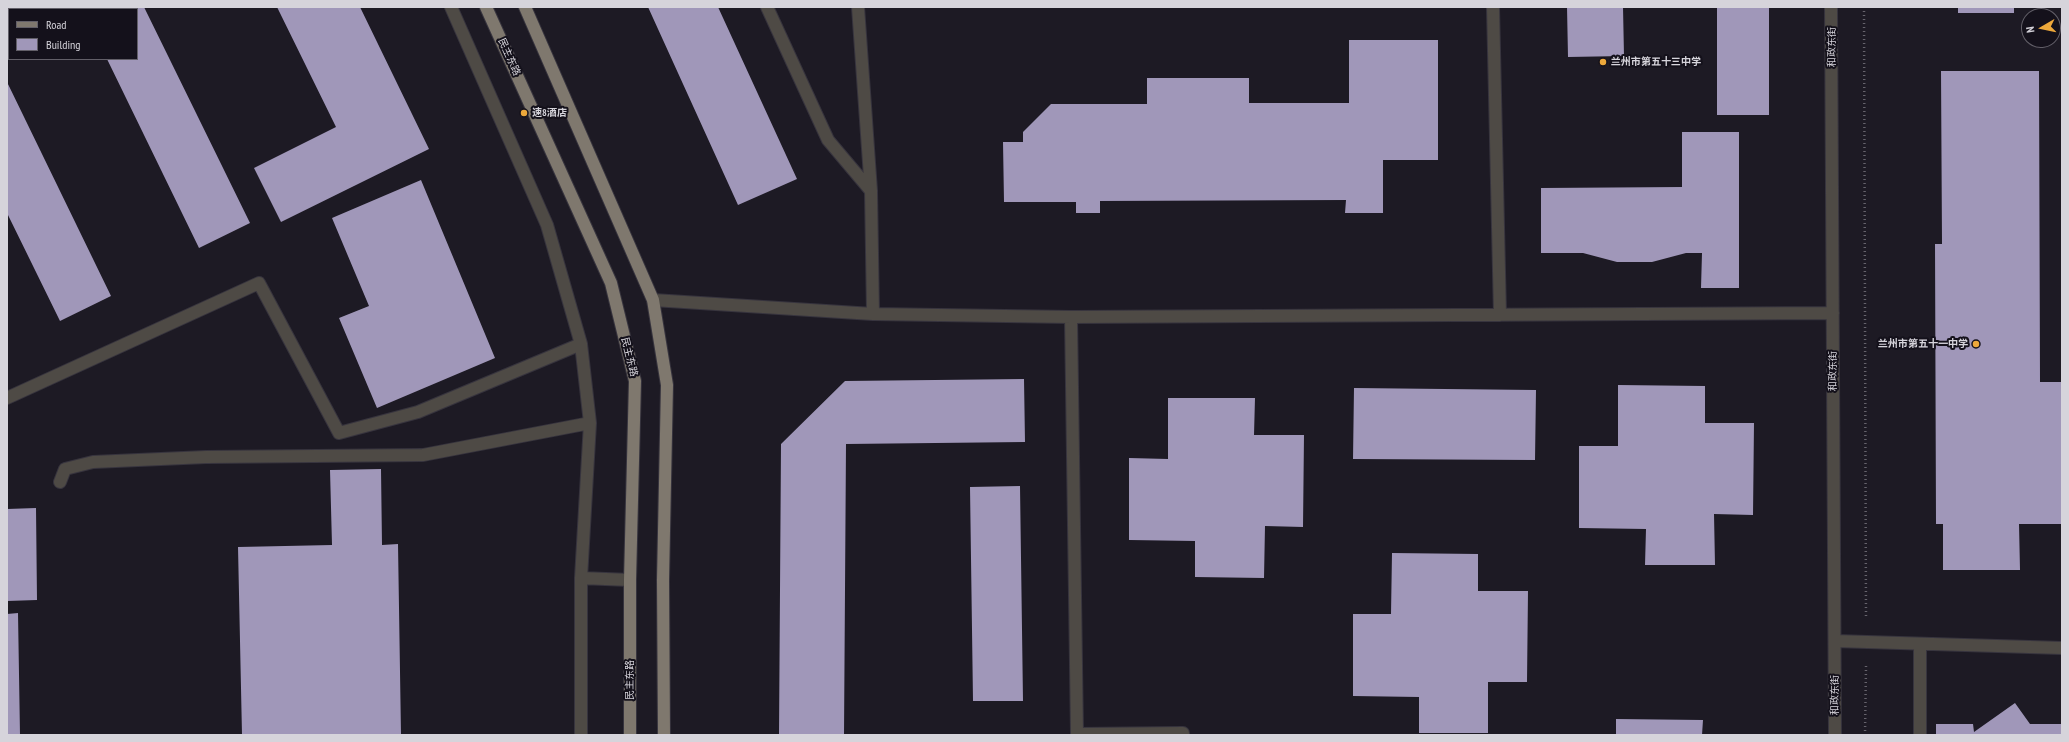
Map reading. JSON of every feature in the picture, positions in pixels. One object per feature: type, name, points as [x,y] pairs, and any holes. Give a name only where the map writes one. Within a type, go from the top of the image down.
[{"type":"main road","name":"民主东路","points":[[486,7],[611,283],[636,381],[630,580],[630,735]]},
{"type":"main road","points":[[525,7],[653,300],[667,385],[664,580],[664,735]]},
{"type":"street","points":[[451,7],[547,225],[581,344],[590,423],[581,578],[581,735]]},
{"type":"street","points":[[767,7],[828,140],[871,191]]},
{"type":"street","points":[[858,7],[871,191],[873,314]]},
{"type":"street","points":[[1493,7],[1500,315]]},
{"type":"street","name":"和政东街","points":[[1831,7],[1835,735]]},
{"type":"street","points":[[7,398],[259,283],[339,434],[418,412],[581,344]]},
{"type":"street","points":[[653,300],[873,314],[1071,317],[1833,314]]},
{"type":"street","points":[[1071,317],[1077,734],[1182,733],[1183,735]]},
{"type":"street","points":[[60,482],[65,469],[92,462],[206,457],[422,455],[590,423]]},
{"type":"street","points":[[581,578],[630,580]]},
{"type":"street","points":[[1835,641],[2062,648]]},
{"type":"street","points":[[1920,644],[1920,735]]},
{"type":"path","points":[[1864,7],[1865,735]]},
{"type":"building","points":[[144,7],[250,223],[199,248],[107,60],[138,60],[138,8],[82,8]]},
{"type":"building","points":[[277,7],[360,7],[429,149],[281,222],[254,168],[336,127]]},
{"type":"building","points":[[648,7],[718,7],[797,179],[738,205]]},
{"type":"building","points":[[1567,7],[1623,7],[1624,56],[1568,57]]},
{"type":"building","points":[[1717,7],[1769,7],[1769,115],[1717,115]]},
{"type":"building","points":[[1958,7],[2014,7],[2014,13],[1958,13]]},
{"type":"building","points":[[1349,40],[1438,40],[1438,160],[1383,160],[1383,213],[1345,213],[1346,200],[1100,201],[1100,213],[1076,213],[1076,202],[1004,202],[1003,142],[1023,142],[1023,132],[1051,104],[1147,104],[1147,78],[1249,78],[1249,103],[1349,103]]},
{"type":"building","points":[[1941,71],[2039,71],[2040,382],[2062,382],[2062,524],[2019,524],[2020,570],[1943,570],[1943,524],[1936,524],[1935,244],[1942,244]]},
{"type":"building","points":[[7,82],[111,296],[60,321],[7,213]]},
{"type":"building","points":[[1682,132],[1739,132],[1739,288],[1701,288],[1702,253],[1686,253],[1652,262],[1617,262],[1583,253],[1541,253],[1541,188],[1682,187]]},
{"type":"building","points":[[421,180],[495,358],[377,408],[339,318],[369,306],[332,218]]},
{"type":"building","points":[[1024,379],[1025,442],[846,444],[844,735],[779,735],[781,444],[845,381]]},
{"type":"building","points":[[1618,385],[1705,386],[1705,423],[1754,423],[1753,515],[1714,514],[1715,565],[1645,565],[1646,529],[1579,528],[1579,446],[1618,446]]},
{"type":"building","points":[[1354,388],[1536,390],[1535,460],[1353,459]]},
{"type":"building","points":[[1168,398],[1255,398],[1254,435],[1304,435],[1303,527],[1265,526],[1264,578],[1195,577],[1195,541],[1129,540],[1129,458],[1168,459]]},
{"type":"building","points":[[381,469],[382,545],[398,544],[401,735],[242,735],[238,547],[332,545],[330,470]]},
{"type":"building","points":[[1020,486],[1023,701],[973,701],[970,487]]},
{"type":"building","points":[[36,508],[37,600],[7,601],[7,509]]},
{"type":"building","points":[[1392,553],[1478,554],[1478,591],[1528,591],[1527,682],[1488,682],[1488,733],[1419,733],[1419,697],[1353,696],[1353,614],[1391,614]]},
{"type":"building","points":[[18,613],[20,735],[7,735],[7,614]]},
{"type":"building","points":[[2015,703],[2030,724],[2062,724],[2062,735],[1936,735],[1936,724],[1973,724],[1974,732]]},
{"type":"building","points":[[1616,719],[1703,720],[1702,735],[1616,735]]},
{"type":"place","name":"兰州市第五十三中学","points":[[1603,62]]},
{"type":"place","name":"速8酒店","points":[[524,113]]},
{"type":"place","name":"兰州市第五十一中学","points":[[1976,344]]}]
